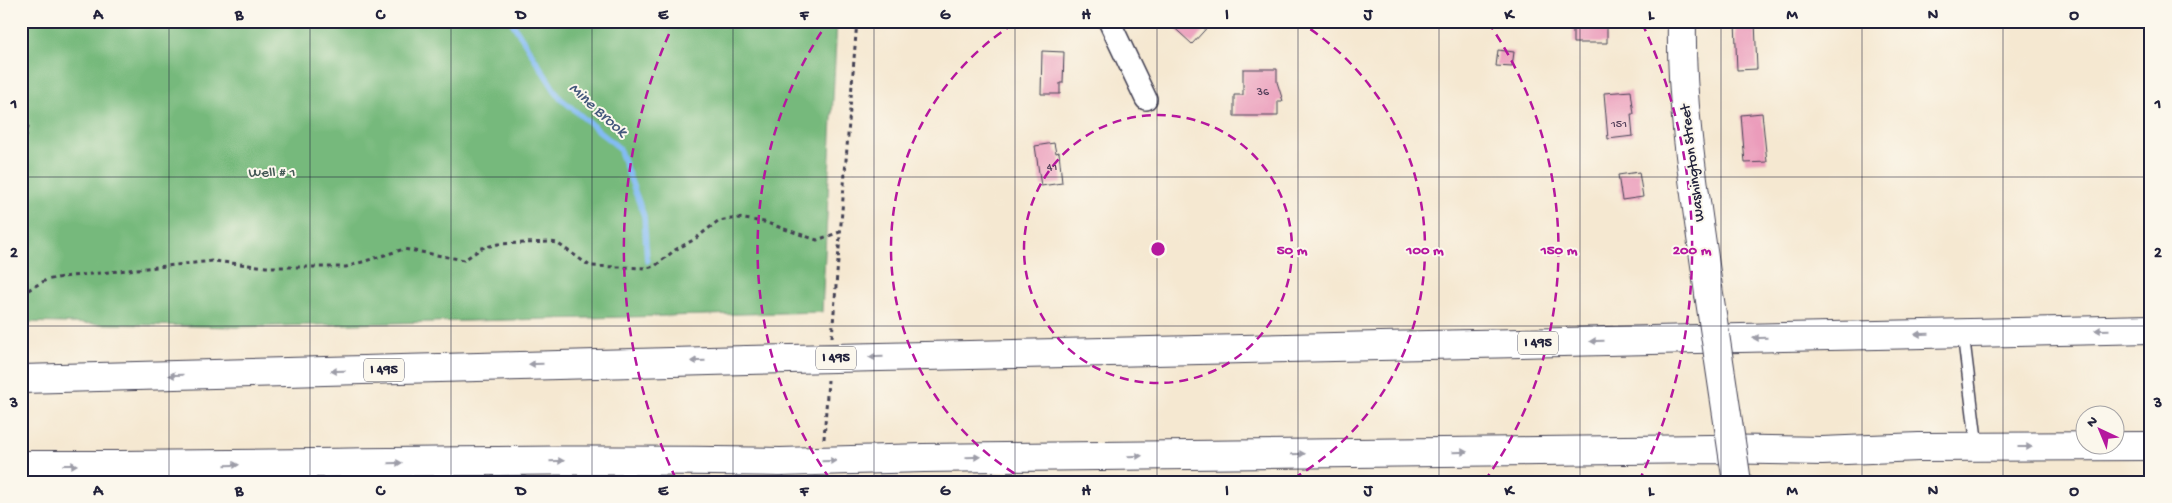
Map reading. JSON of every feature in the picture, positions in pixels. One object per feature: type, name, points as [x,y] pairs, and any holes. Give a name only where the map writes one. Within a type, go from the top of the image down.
[{"type":"main road","name":"Washington Street","points":[[1682,21],[1684,92],[1694,180],[1737,482]]},
{"type":"main road","name":"I 495","points":[[21,379],[747,360],[2151,329]]},
{"type":"main road","points":[[21,465],[189,466],[639,460],[780,462],[924,458],[1710,449],[1822,451],[1976,447],[2151,446]]},
{"type":"street","points":[[1109,21],[1146,99]]},
{"type":"lane","points":[[1963,334],[1976,447]]},
{"type":"path","points":[[832,338],[857,21]]},
{"type":"path","points":[[21,121],[28,127],[24,146],[21,148]]},
{"type":"path","points":[[21,294],[46,280],[62,277],[213,261],[266,267],[346,267],[404,249],[464,260],[486,247],[521,243],[557,243],[590,266],[647,268],[655,266],[675,250],[695,239],[713,224],[738,218],[764,222],[817,240],[840,232]]},
{"type":"path","points":[[823,443],[829,376]]},
{"type":"green space","name":"Well # 1","points":[[21,21],[837,21],[822,312],[236,327],[21,322]]},
{"type":"building","points":[[1167,21],[1213,21],[1192,44]]},
{"type":"building","points":[[1586,21],[1607,21],[1607,43],[1573,43],[1573,25],[1586,25]]},
{"type":"building","points":[[1735,21],[1755,21],[1757,69],[1737,70]]},
{"type":"building","points":[[1498,50],[1514,52],[1512,67],[1496,66]]},
{"type":"building","points":[[1042,51],[1064,52],[1063,83],[1060,83],[1060,94],[1041,94]]},
{"type":"building","points":[[1243,69],[1277,69],[1277,82],[1283,101],[1278,101],[1278,116],[1234,116],[1234,95],[1243,95]]},
{"type":"building","points":[[1631,91],[1634,114],[1631,114],[1633,136],[1608,139],[1604,93]]},
{"type":"building","points":[[1762,113],[1767,162],[1745,163],[1741,115]]},
{"type":"building","points":[[1054,143],[1056,153],[1059,152],[1062,183],[1041,186],[1035,146]]},
{"type":"building","points":[[1639,172],[1643,197],[1622,200],[1618,175]]},
{"type":"waterway","name":"Mine Brook","points":[[511,21],[559,97],[619,148],[644,216],[647,261]]}]
